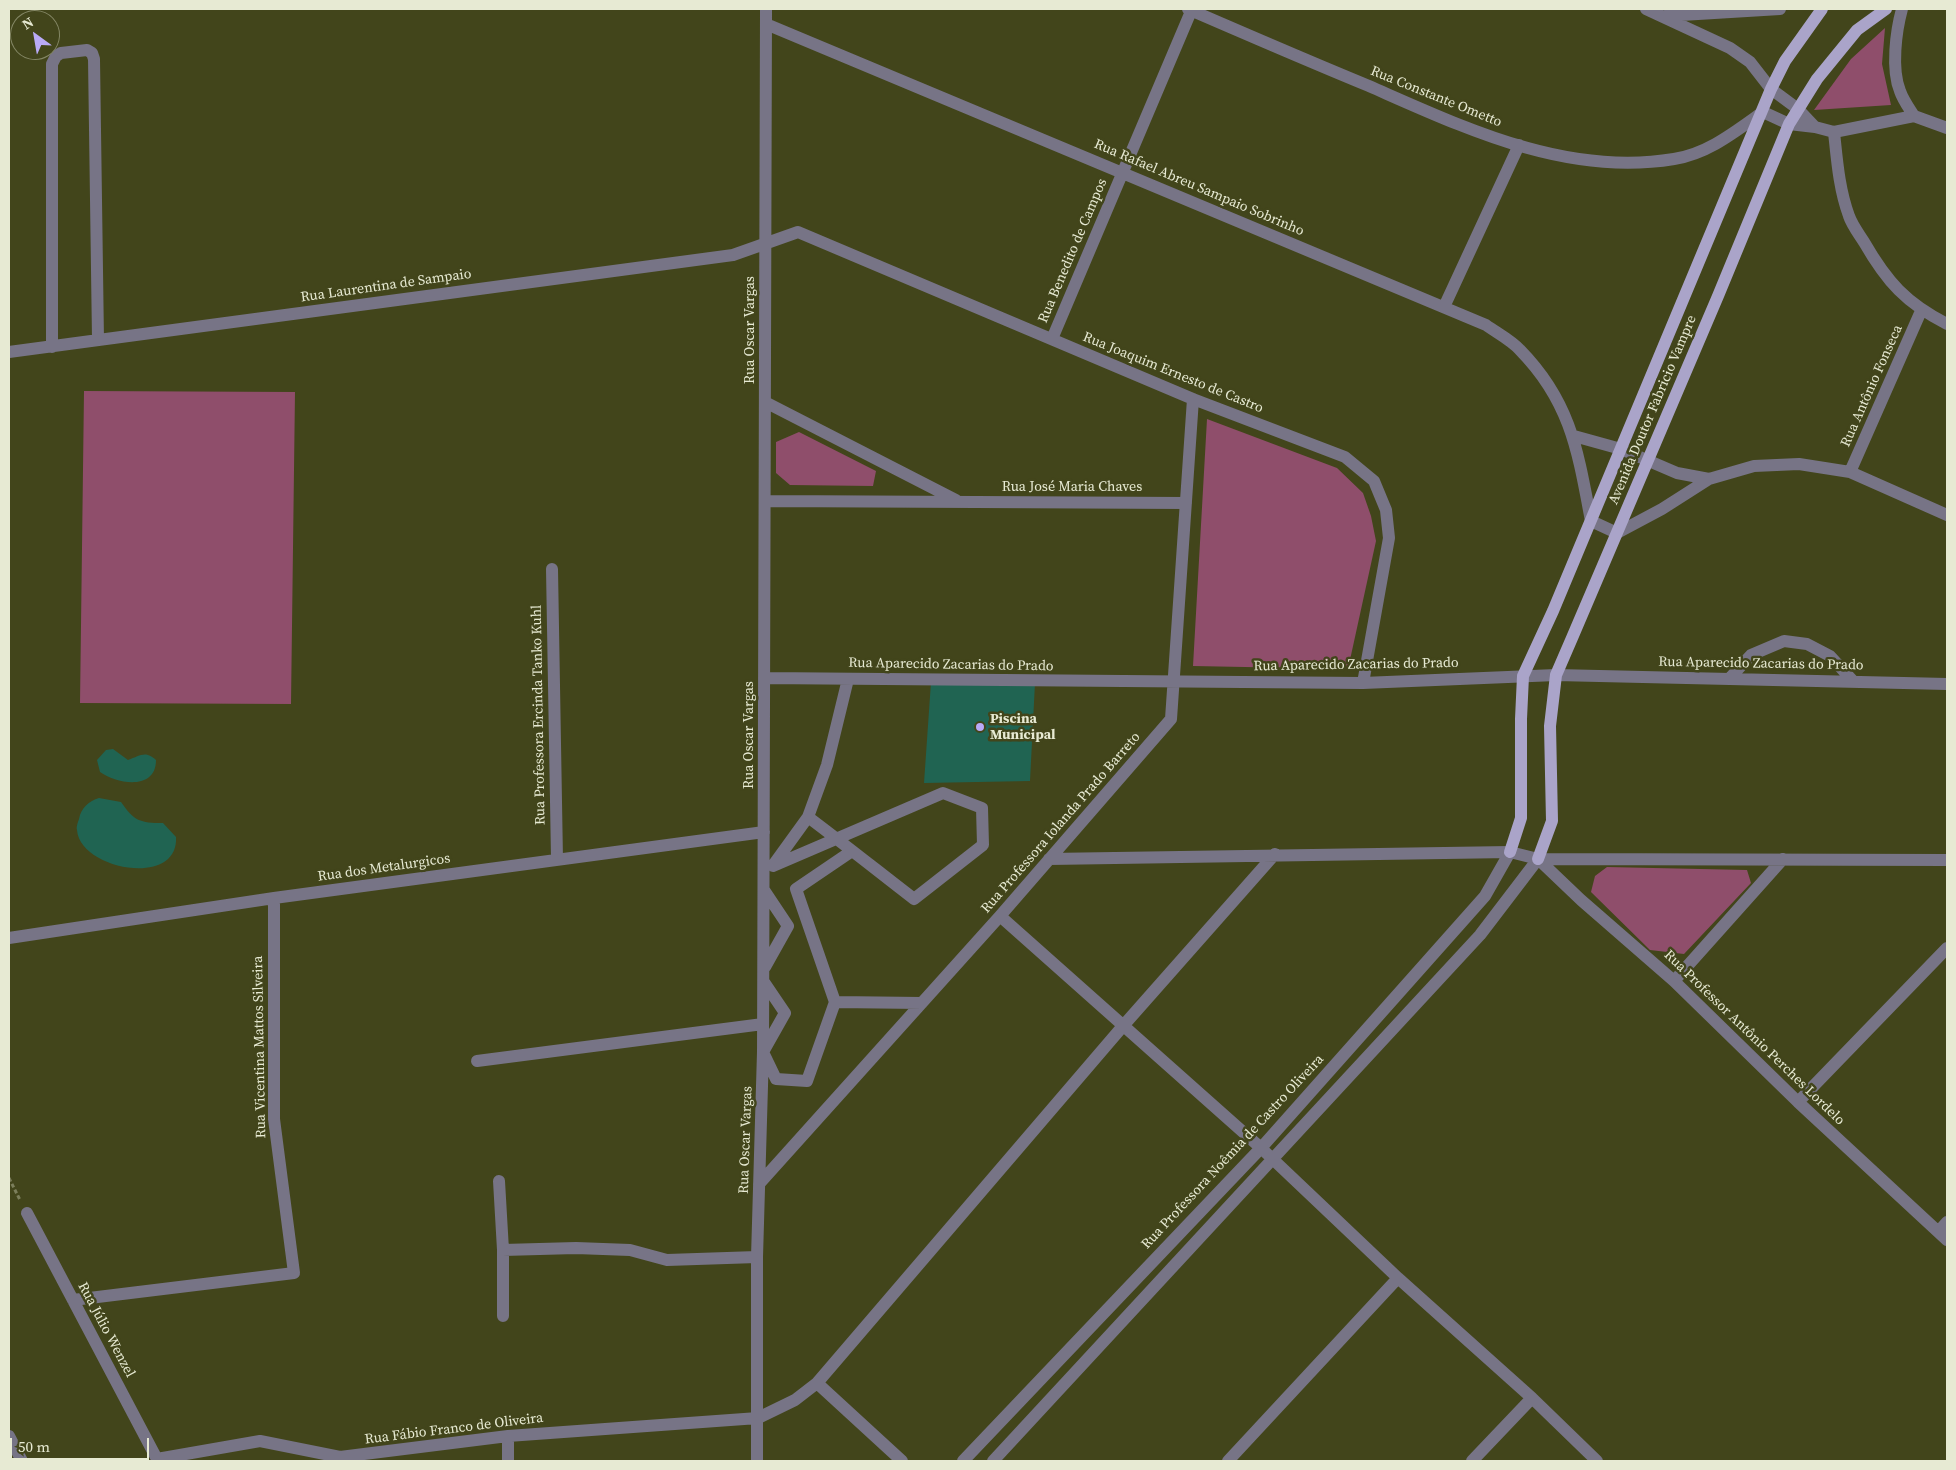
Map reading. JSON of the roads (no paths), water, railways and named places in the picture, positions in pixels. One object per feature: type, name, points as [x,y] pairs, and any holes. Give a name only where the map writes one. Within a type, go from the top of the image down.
[{"type":"main road","name":"Avenida Doutor Fabricio Vampre","points":[[1510,852],[1521,818],[1523,676],[1591,521],[1771,89],[1785,60],[1822,9]]},
{"type":"main road","name":"Avenida Doutor Fabricio Vampre","points":[[1538,859],[1552,821],[1550,726],[1556,675],[1789,124],[1817,79],[1857,30],[1886,9]]},
{"type":"street","name":"Rua Oscar Vargas","points":[[757,1461],[757,1257],[764,1052],[766,9]]},
{"type":"street","name":"Rua Constante Ometto","points":[[1190,9],[1478,133],[1566,158],[1612,164],[1675,159],[1722,141],[1763,112]]},
{"type":"street","name":"Rua Benedito de Campos","points":[[1052,339],[1190,9]]},
{"type":"street","points":[[1646,9],[1730,48],[1750,62],[1771,89],[1798,109],[1815,127]]},
{"type":"street","points":[[1663,16],[1780,9]]},
{"type":"street","points":[[1902,9],[1898,24],[1895,58],[1899,91],[1914,116]]},
{"type":"street","name":"Rua Rafael Abreu Sampaio Sobrinho","points":[[766,24],[1486,325],[1519,348],[1547,382],[1563,409],[1574,436],[1591,521]]},
{"type":"street","points":[[52,347],[52,64],[56,56],[61,53],[87,50],[92,53],[94,59],[98,340]]},
{"type":"street","points":[[1763,112],[1789,124],[1815,127],[1834,132],[1914,116],[1947,128]]},
{"type":"street","points":[[1834,132],[1838,179],[1849,217],[1871,254],[1897,290],[1921,311],[1947,324]]},
{"type":"street","points":[[1444,307],[1519,145]]},
{"type":"street","name":"Rua Joaquim Ernesto de Castro","points":[[766,244],[798,232],[1193,399],[1345,457],[1374,481],[1386,510],[1389,538],[1363,683]]},
{"type":"street","name":"Rua Laurentina de Sampaio","points":[[9,352],[733,255],[766,244]]},
{"type":"street","name":"Rua Antônio Fonseca","points":[[1850,472],[1921,311]]},
{"type":"street","name":"Rua Professora Iolanda Prado Barreto","points":[[759,1184],[1000,916],[1171,719],[1193,399]]},
{"type":"street","name":"Rua José Maria Chaves","points":[[765,402],[958,502]]},
{"type":"street","points":[[1574,436],[1621,449],[1677,474],[1709,479]]},
{"type":"street","points":[[1591,521],[1617,532],[1662,509],[1709,479],[1754,466],[1799,464],[1850,472],[1947,515]]},
{"type":"street","name":"Rua José Maria Chaves","points":[[765,501],[1186,503]]},
{"type":"street","name":"Rua Professora Ercinda Tanko Kuhl","points":[[552,569],[557,860]]},
{"type":"street","points":[[1729,680],[1751,655],[1784,641],[1807,644],[1830,656],[1854,681]]},
{"type":"street","name":"Rua Aparecido Zacarias do Prado","points":[[764,678],[1363,683],[1556,675],[1947,684]]},
{"type":"street","points":[[848,679],[827,765],[808,817],[772,866],[764,884],[788,926],[764,976],[785,1013],[764,1052],[776,1079],[807,1081],[835,1002],[796,889],[852,851]]},
{"type":"street","points":[[772,866],[836,838],[943,793],[982,808],[983,845],[914,899],[836,838],[808,817]]},
{"type":"street","name":"Rua dos Metalurgicos","points":[[9,938],[274,898],[764,832]]},
{"type":"street","points":[[1049,859],[1275,854],[1510,852],[1538,859],[1947,860]]},
{"type":"street","name":"Rua Professora Noêmia de Castro Oliveira","points":[[963,1461],[1261,1148],[1484,896],[1510,852]]},
{"type":"street","points":[[758,1418],[795,1400],[817,1384],[1123,1026],[1275,854]]},
{"type":"street","points":[[993,1461],[1480,935],[1538,859]]},
{"type":"street","name":"Rua Professor Antônio Perches Lordelo","points":[[1538,859],[1581,900],[1674,981],[1798,1102],[1944,1231]]},
{"type":"street","points":[[1674,981],[1783,859]]},
{"type":"street","name":"Rua Vicentina Mattos Silveira","points":[[73,1300],[294,1273],[274,1119],[274,898]]},
{"type":"street","points":[[1000,916],[1261,1148],[1398,1278],[1532,1398],[1597,1461]]},
{"type":"street","points":[[1798,1102],[1947,948]]},
{"type":"street","points":[[835,1002],[922,1002]]},
{"type":"street","points":[[477,1060],[763,1024]]},
{"type":"street","points":[[500,1181],[503,1316]]},
{"type":"street","name":"Rua Júlio Wenzel","points":[[26,1212],[158,1460]]},
{"type":"street","points":[[503,1250],[576,1248],[630,1250],[667,1260],[757,1257]]},
{"type":"street","points":[[1228,1461],[1398,1278]]},
{"type":"street","points":[[817,1384],[902,1461]]},
{"type":"street","points":[[1472,1461],[1532,1398]]},
{"type":"street","name":"Rua Fábio Franco de Oliveira","points":[[158,1460],[260,1441],[340,1457],[508,1436],[758,1418]]},
{"type":"street","points":[[9,1436],[22,1461]]},
{"type":"street","points":[[508,1436],[508,1461]]},
{"type":"water","name":"Piscina Municipal","points":[[931,682],[1035,683],[1030,781],[924,783]]},
{"type":"water","points":[[113,749],[128,760],[142,755],[149,755],[156,760],[150,777],[143,781],[125,782],[100,772],[97,760],[106,750]]},
{"type":"water","points":[[99,798],[121,802],[138,820],[163,823],[176,837],[173,853],[162,863],[147,868],[129,868],[110,863],[94,855],[82,844],[77,827],[84,808]]},
{"type":"place","name":"Piscina Municipal","points":[[980,727]]}]
